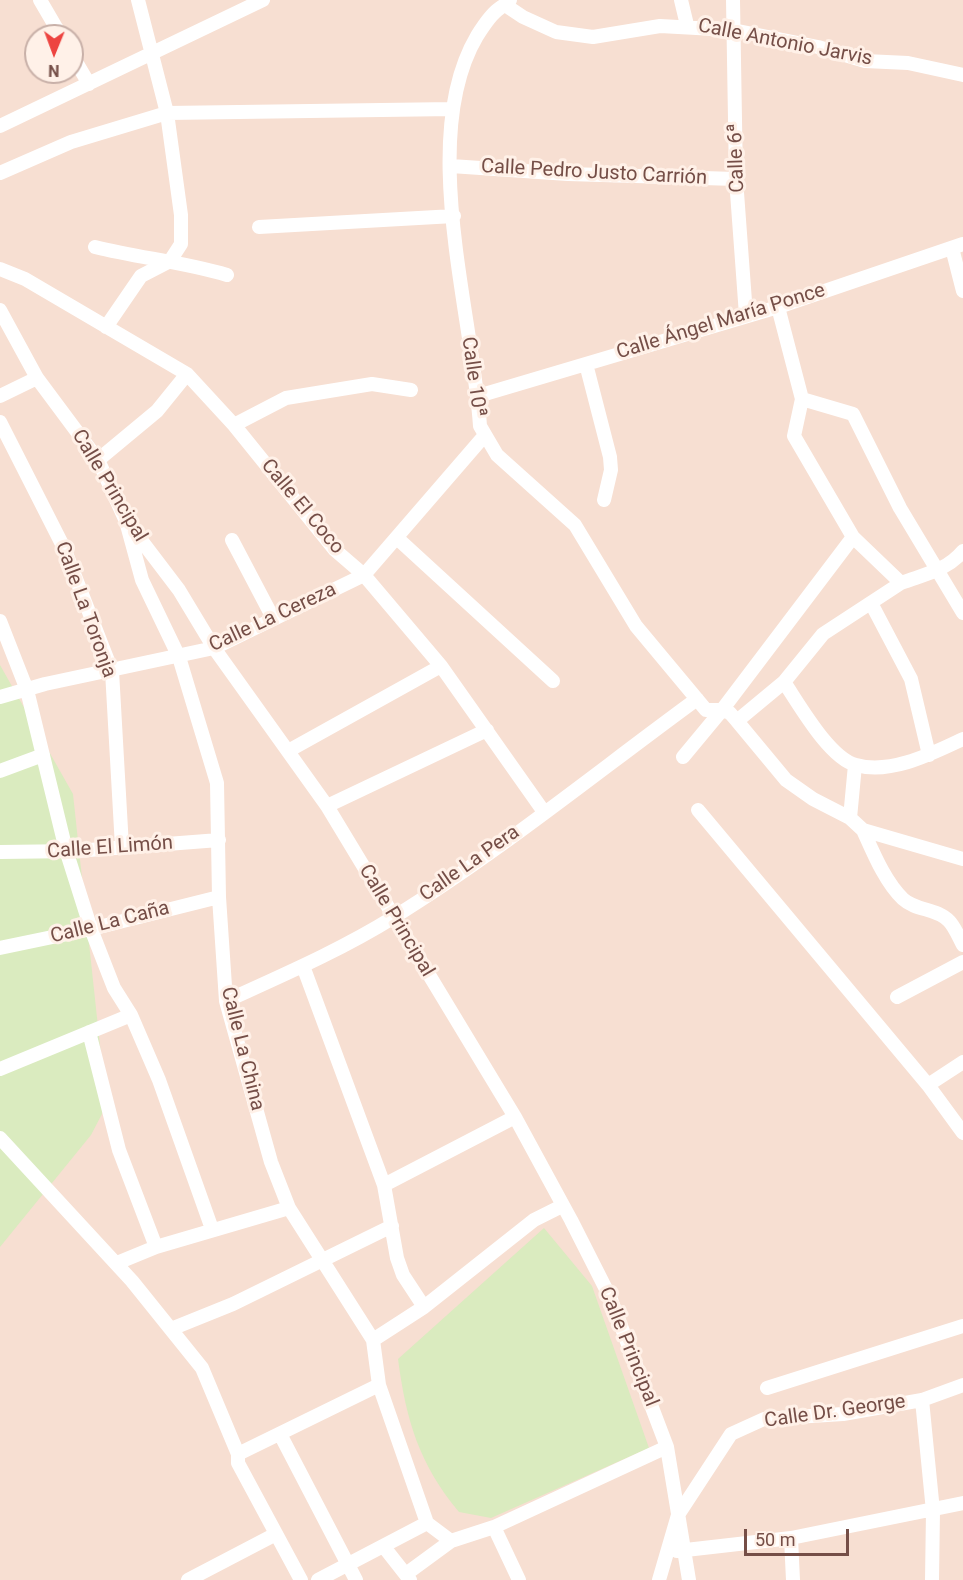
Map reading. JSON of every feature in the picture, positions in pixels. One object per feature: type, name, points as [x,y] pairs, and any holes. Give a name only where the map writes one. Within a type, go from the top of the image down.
[{"type":"street","points":[[40,0],[54,24]]},
{"type":"street","points":[[106,327],[141,276],[170,261],[181,244],[181,215],[167,113],[138,0]]},
{"type":"street","points":[[681,0],[687,25]]},
{"type":"street","name":"Calle 6ª","points":[[733,0],[736,179],[746,315]]},
{"type":"street","points":[[0,126],[152,55],[254,2]]},
{"type":"street","name":"Calle Antonio Jarvis","points":[[501,3],[523,17],[556,32],[593,37],[660,26],[687,25],[733,30],[818,47],[865,61],[909,63],[963,75]]},
{"type":"street","name":"Calle 10ª","points":[[501,3],[477,37],[460,79],[453,109],[451,166],[454,216],[480,426],[497,454],[575,525],[636,626],[706,711],[722,710]]},
{"type":"street","points":[[84,75],[89,84]]},
{"type":"street","points":[[0,173],[71,142],[167,113],[453,109]]},
{"type":"street","name":"Calle Pedro Justo Carrión","points":[[451,166],[568,174],[736,179]]},
{"type":"street","points":[[259,227],[454,216]]},
{"type":"street","points":[[958,246],[963,291]]},
{"type":"street","name":"Calle Ángel María Ponce","points":[[478,396],[778,307],[958,246]]},
{"type":"street","points":[[95,248],[142,259],[191,264],[227,275]]},
{"type":"street","name":"Calle El Coco","points":[[0,269],[26,279],[187,374],[234,425],[335,550],[364,575],[441,666],[544,812]]},
{"type":"street","points":[[778,307],[802,399],[794,436],[853,537],[901,583]]},
{"type":"street","name":"Calle Principal","points":[[0,310],[37,378],[99,460],[125,519],[179,590],[214,648],[327,806],[515,1117],[610,1297],[667,1447],[678,1515],[659,1580]]},
{"type":"street","points":[[586,364],[610,456],[611,470],[604,500]]},
{"type":"street","points":[[99,460],[157,411],[187,374]]},
{"type":"street","points":[[0,396],[37,378]]},
{"type":"street","points":[[234,425],[286,398],[372,384],[411,390]]},
{"type":"street","points":[[802,399],[853,414],[900,508],[963,613]]},
{"type":"street","name":"Calle La Toronja","points":[[0,422],[64,548],[111,671],[122,847]]},
{"type":"street","name":"Calle La Cereza","points":[[0,697],[45,684],[214,648],[364,575],[485,435]]},
{"type":"street","name":"Calle La China","points":[[125,519],[142,580],[179,657],[217,783],[219,897],[226,1001],[271,1162],[289,1208],[373,1341],[379,1385],[428,1523]]},
{"type":"street","points":[[397,537],[553,681]]},
{"type":"street","points":[[683,757],[722,710],[853,537]]},
{"type":"street","points":[[232,540],[273,618]]},
{"type":"street","points":[[737,721],[784,681],[824,634],[901,583],[938,572],[955,561],[963,551]]},
{"type":"street","points":[[871,603],[911,679],[929,754]]},
{"type":"street","points":[[0,621],[27,690],[66,850],[91,929],[114,988],[131,1015],[159,1080],[212,1229]]},
{"type":"street","points":[[288,751],[441,666]]},
{"type":"street","points":[[784,681],[823,737],[840,755],[855,765],[886,767],[929,754],[963,739]]},
{"type":"street","name":"Calle La Pera","points":[[226,1001],[303,966],[393,918],[474,864],[697,699]]},
{"type":"street","points":[[722,710],[730,713],[786,780],[813,799],[850,818],[863,830],[875,855],[903,898],[919,909],[938,914],[949,921],[963,945]]},
{"type":"street","points":[[327,806],[487,730]]},
{"type":"street","points":[[0,771],[43,755]]},
{"type":"street","points":[[850,818],[855,765]]},
{"type":"street","points":[[698,810],[928,1084],[963,1132]]},
{"type":"street","points":[[863,830],[963,859]]},
{"type":"street","name":"Calle El Limón","points":[[0,852],[38,853],[219,840]]},
{"type":"street","name":"Calle La Caña","points":[[0,948],[91,929],[219,897]]},
{"type":"street","points":[[897,997],[963,962]]},
{"type":"street","points":[[303,966],[384,1185],[397,1258],[404,1275],[424,1307]]},
{"type":"street","points":[[0,1069],[131,1015]]},
{"type":"street","points":[[89,1032],[119,1150],[156,1247]]},
{"type":"street","points":[[928,1084],[963,1062]]},
{"type":"street","points":[[384,1185],[515,1117]]},
{"type":"street","points":[[0,1138],[117,1263],[202,1368],[238,1454],[238,1464],[301,1580]]},
{"type":"street","points":[[373,1341],[424,1307],[534,1220],[562,1206]]},
{"type":"street","points":[[117,1263],[156,1247],[212,1229],[267,1216],[289,1208]]},
{"type":"street","points":[[171,1329],[233,1304],[392,1226]]},
{"type":"street","name":"Calle Dr. George","points":[[767,1388],[963,1326]]},
{"type":"street","points":[[238,1454],[379,1385]]},
{"type":"street","name":"Calle Dr. George","points":[[678,1515],[731,1434],[764,1419],[843,1414],[922,1400],[963,1385]]},
{"type":"street","points":[[922,1400],[933,1511],[932,1580]]},
{"type":"street","points":[[280,1434],[356,1580]]},
{"type":"street","points":[[384,1547],[408,1577],[451,1541],[494,1527],[667,1447]]},
{"type":"street","points":[[669,1552],[791,1538],[933,1511],[963,1503]]},
{"type":"street","points":[[678,1515],[689,1580]]},
{"type":"street","points":[[318,1580],[349,1566],[428,1523],[451,1541]]},
{"type":"street","points":[[494,1527],[519,1580]]},
{"type":"street","points":[[188,1580],[276,1534]]},
{"type":"street","points":[[791,1538],[793,1580]]},
{"type":"shaded area","points":[[0,0],[963,0],[963,1580],[0,1580]]},
{"type":"green space","points":[[0,665],[73,794],[105,1092],[102,1114],[91,1135],[0,1247]]},
{"type":"green space","points":[[544,1228],[592,1286],[649,1448],[491,1518],[459,1512],[434,1476],[416,1440],[405,1402],[398,1359]]}]
